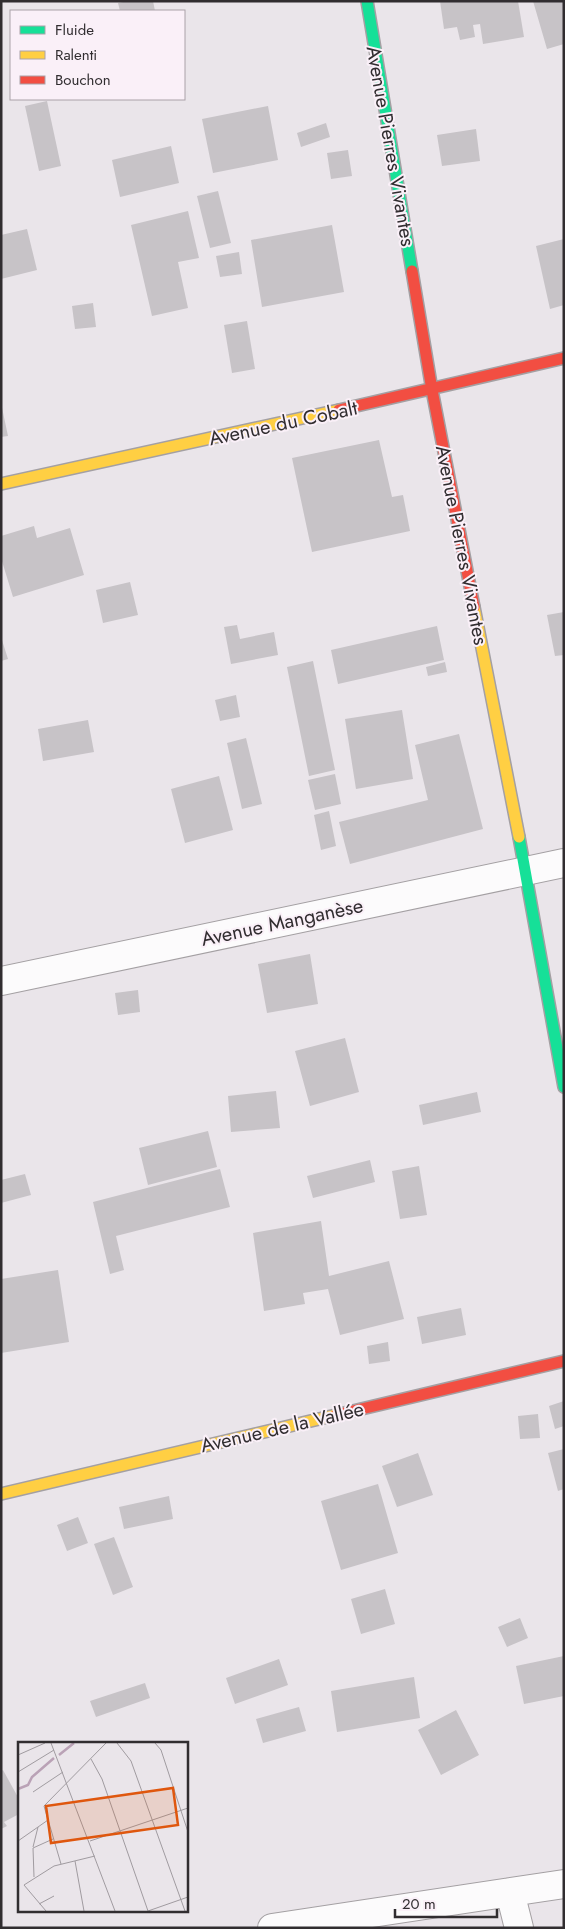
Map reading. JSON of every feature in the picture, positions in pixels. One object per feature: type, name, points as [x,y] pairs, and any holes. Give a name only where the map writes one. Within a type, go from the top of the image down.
[{"type":"street","name":"Avenue Pierres Vivantes","points":[[367,1],[432,390],[525,871],[564,1088]]},
{"type":"street","name":"Avenue du Cobalt","points":[[1,484],[432,390],[564,358]]},
{"type":"street","name":"Avenue Manganèse","points":[[1,981],[564,863]]},
{"type":"street","name":"Avenue de la Vallée","points":[[1,1494],[564,1361]]},
{"type":"street","points":[[272,1928],[564,1884]]},
{"type":"street","points":[[510,1892],[519,1928]]},
{"type":"building","points":[[153,1],[155,10],[120,10],[118,3]]},
{"type":"building","points":[[440,1],[518,1],[524,37],[483,44],[480,24],[473,25],[475,37],[460,40],[457,27],[444,29]]},
{"type":"building","points":[[533,1],[564,1],[564,44],[547,49]]},
{"type":"building","points":[[47,101],[61,166],[39,171],[25,106]]},
{"type":"building","points":[[268,106],[278,160],[213,173],[202,119]]},
{"type":"building","points":[[326,123],[330,137],[301,147],[297,133]]},
{"type":"building","points":[[476,129],[480,161],[442,166],[437,135]]},
{"type":"building","points":[[171,146],[179,183],[120,197],[112,160]]},
{"type":"building","points":[[348,150],[352,176],[331,179],[327,153]]},
{"type":"building","points":[[218,191],[231,243],[210,248],[197,196]]},
{"type":"building","points":[[188,211],[199,258],[178,262],[188,308],[152,316],[131,225]]},
{"type":"building","points":[[332,225],[344,292],[262,307],[251,240]]},
{"type":"building","points":[[27,229],[37,270],[1,279],[1,235]]},
{"type":"building","points":[[564,239],[564,305],[550,309],[536,246]]},
{"type":"building","points":[[239,252],[242,274],[220,277],[216,256]]},
{"type":"building","points":[[93,303],[96,327],[75,329],[72,306]]},
{"type":"building","points":[[247,321],[255,369],[232,373],[224,325]]},
{"type":"building","points":[[1,403],[8,436],[1,437]]},
{"type":"building","points":[[379,440],[392,497],[403,495],[410,531],[312,552],[292,458]]},
{"type":"building","points":[[34,526],[37,538],[70,528],[84,575],[13,597],[1,558],[1,536]]},
{"type":"building","points":[[130,582],[138,615],[103,623],[96,590]]},
{"type":"building","points":[[564,612],[564,655],[555,656],[547,615]]},
{"type":"building","points":[[237,625],[240,639],[274,632],[278,655],[231,664],[224,627]]},
{"type":"building","points":[[437,626],[444,660],[338,684],[331,650]]},
{"type":"building","points":[[1,637],[8,659],[1,661]]},
{"type":"building","points":[[313,661],[335,770],[309,776],[287,667]]},
{"type":"building","points":[[445,662],[447,672],[428,676],[426,667]]},
{"type":"building","points":[[236,695],[240,717],[220,721],[215,700]]},
{"type":"building","points":[[402,710],[413,779],[356,789],[345,719]]},
{"type":"building","points":[[88,720],[94,752],[43,761],[38,729]]},
{"type":"building","points":[[459,734],[483,829],[350,864],[339,822],[428,800],[415,745]]},
{"type":"building","points":[[246,738],[262,804],[242,809],[227,743]]},
{"type":"building","points":[[335,774],[341,804],[315,810],[308,780]]},
{"type":"building","points":[[219,776],[233,830],[185,843],[171,789]]},
{"type":"building","points":[[329,811],[336,846],[321,850],[314,815]]},
{"type":"building","points":[[310,954],[318,1004],[267,1013],[258,964]]},
{"type":"building","points":[[138,990],[140,1012],[118,1015],[115,993]]},
{"type":"building","points":[[345,1038],[359,1092],[310,1106],[295,1051]]},
{"type":"building","points":[[276,1091],[280,1128],[231,1132],[228,1096]]},
{"type":"building","points":[[477,1092],[481,1112],[423,1125],[419,1105]]},
{"type":"building","points":[[208,1131],[217,1167],[148,1185],[139,1148]]},
{"type":"building","points":[[370,1160],[375,1182],[313,1198],[307,1176]]},
{"type":"building","points":[[419,1166],[427,1215],[400,1219],[392,1171]]},
{"type":"building","points":[[220,1169],[230,1207],[116,1236],[124,1270],[110,1274],[93,1202]]},
{"type":"building","points":[[25,1174],[31,1195],[1,1203],[1,1180]]},
{"type":"building","points":[[321,1221],[329,1276],[389,1261],[404,1319],[340,1335],[328,1289],[303,1293],[305,1304],[264,1311],[253,1233]]},
{"type":"building","points":[[58,1270],[69,1342],[1,1353],[1,1279]]},
{"type":"building","points":[[461,1308],[466,1335],[422,1344],[417,1317]]},
{"type":"building","points":[[388,1342],[390,1361],[369,1364],[367,1346]]},
{"type":"building","points":[[564,1401],[564,1426],[555,1429],[549,1406]]},
{"type":"building","points":[[538,1414],[540,1438],[520,1439],[518,1416]]},
{"type":"building","points":[[564,1449],[564,1489],[558,1491],[548,1453]]},
{"type":"building","points":[[418,1453],[433,1495],[397,1507],[382,1466]]},
{"type":"building","points":[[378,1484],[398,1553],[341,1570],[321,1501]]},
{"type":"building","points":[[169,1496],[173,1519],[124,1529],[119,1507]]},
{"type":"building","points":[[78,1517],[88,1543],[67,1551],[57,1525]]},
{"type":"building","points":[[114,1537],[133,1587],[113,1595],[94,1544]]},
{"type":"building","points":[[385,1589],[395,1624],[361,1634],[351,1599]]},
{"type":"building","points":[[520,1618],[528,1638],[507,1647],[498,1627]]},
{"type":"building","points":[[564,1656],[564,1696],[524,1704],[516,1666]]},
{"type":"building","points":[[279,1659],[288,1685],[235,1704],[226,1678]]},
{"type":"building","points":[[414,1677],[420,1718],[337,1732],[331,1691]]},
{"type":"building","points":[[145,1683],[150,1698],[96,1717],[90,1701]]},
{"type":"building","points":[[299,1707],[306,1731],[263,1743],[256,1719]]},
{"type":"building","points":[[456,1710],[479,1755],[441,1775],[418,1730]]},
{"type":"building","points":[[3,1770],[18,1797],[18,1815],[4,1822],[7,1826],[1,1829],[1,1771]]},
{"type":"traffic: fast","points":[[367,1],[412,271]]},
{"type":"traffic: fast","points":[[519,837],[564,1087]]},
{"type":"traffic: slow","points":[[1,484],[339,410]]},
{"type":"traffic: slow","points":[[474,607],[519,837]]},
{"type":"traffic: slow","points":[[1,1494],[336,1415]]},
{"type":"traffic: jam","points":[[412,271],[432,390],[474,607]]},
{"type":"traffic: jam","points":[[339,410],[564,358]]},
{"type":"traffic: jam","points":[[336,1415],[564,1361]]}]
